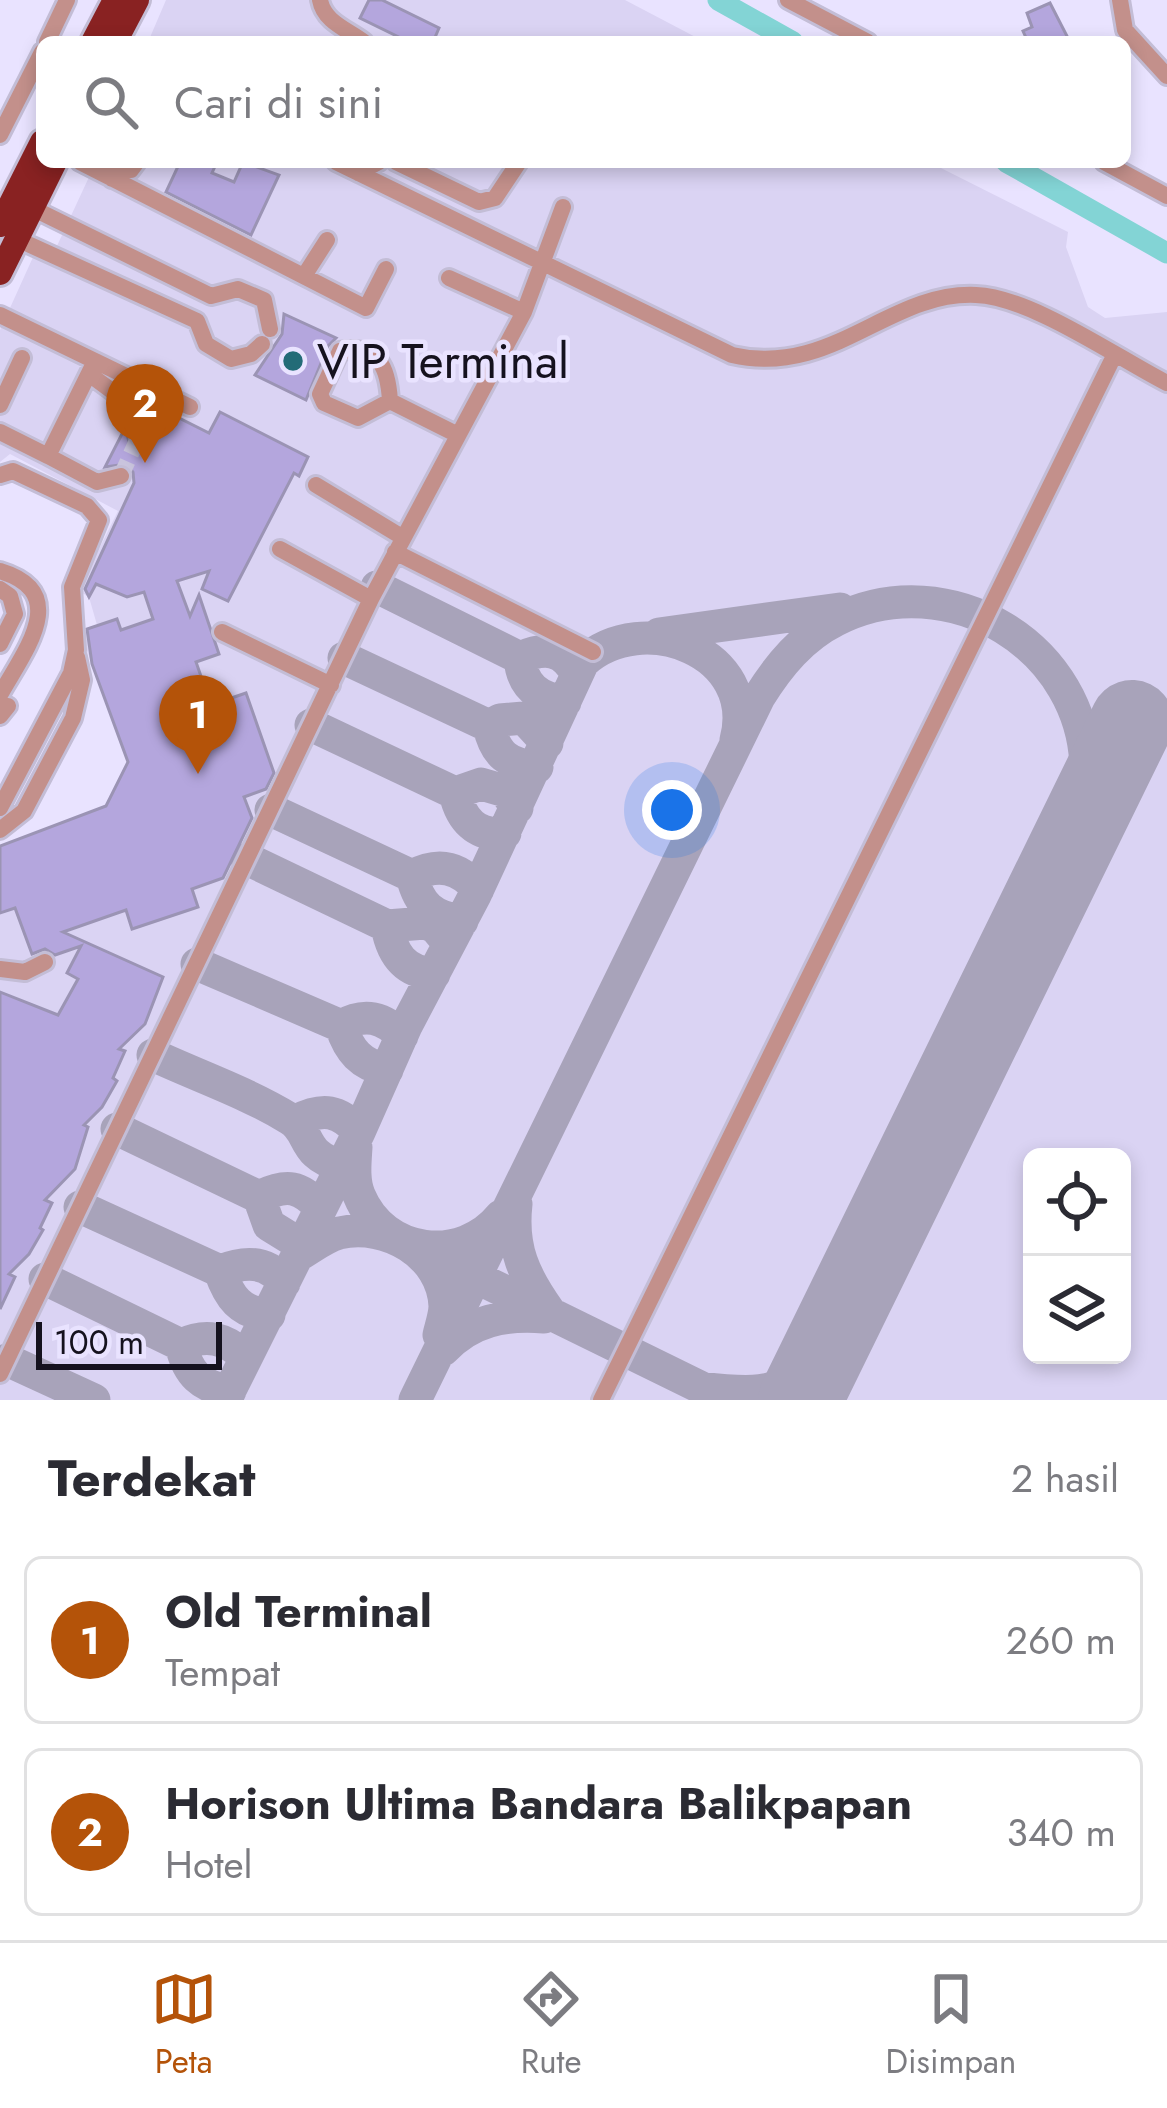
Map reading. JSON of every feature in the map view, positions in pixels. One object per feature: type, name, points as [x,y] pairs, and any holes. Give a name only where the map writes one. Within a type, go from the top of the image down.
[{"type":"highway","points":[[96,36],[115,0]]},
{"type":"highway","points":[[118,36],[137,0]]},
{"type":"highway","points":[[23,203],[36,161]]},
{"type":"highway","points":[[0,273],[6,232],[50,168]]},
{"type":"street","points":[[50,36],[67,0]]},
{"type":"street","points":[[320,0],[330,20],[355,36]]},
{"type":"street","points":[[788,0],[857,36]]},
{"type":"street","points":[[1120,0],[1130,36]]},
{"type":"street","points":[[1131,37],[1167,76]]},
{"type":"street","points":[[0,135],[36,64]]},
{"type":"street","points":[[91,168],[366,308],[386,269]]},
{"type":"street","points":[[112,179],[118,169],[132,168]]},
{"type":"street","points":[[348,168],[732,355],[762,362],[794,359],[917,306],[954,295],[981,294],[1051,319],[1167,382]]},
{"type":"street","points":[[358,173],[368,168]]},
{"type":"street","points":[[408,168],[478,202],[495,198],[515,168]]},
{"type":"street","points":[[1115,168],[1167,196]]},
{"type":"street","points":[[6,232],[197,321],[206,344],[231,359],[251,353],[266,337],[263,300],[238,289],[211,296],[23,203]]},
{"type":"street","points":[[0,1374],[371,599],[524,312],[562,208]]},
{"type":"street","points":[[304,276],[328,241]]},
{"type":"street","points":[[102,276],[116,247]]},
{"type":"street","points":[[449,278],[524,312]]},
{"type":"street","points":[[197,321],[211,296]]},
{"type":"street","points":[[0,315],[92,368],[190,407]]},
{"type":"street","points":[[355,349],[384,363],[390,401],[358,418],[324,403],[320,394],[340,351],[355,349]]},
{"type":"street","points":[[601,1400],[1114,356]]},
{"type":"street","points":[[0,405],[22,358]]},
{"type":"street","points":[[92,368],[135,407],[143,426],[139,436]]},
{"type":"street","points":[[48,456],[92,368]]},
{"type":"street","points":[[390,401],[458,435]]},
{"type":"street","points":[[0,432],[97,482],[121,476]]},
{"type":"street","points":[[0,475],[13,471],[98,515],[98,526],[73,587],[82,680],[73,718],[24,811],[0,830]]},
{"type":"street","points":[[316,484],[398,545],[593,652]]},
{"type":"street","points":[[280,549],[371,599]]},
{"type":"street","points":[[0,571],[23,580],[39,602],[37,628],[3,706]]},
{"type":"street","points":[[0,589],[10,596],[15,614],[0,644]]},
{"type":"street","points":[[222,632],[331,685]]},
{"type":"street","points":[[0,808],[63,692],[76,650]]},
{"type":"street","points":[[0,969],[25,972],[45,962]]},
{"type":"shaded area","points":[[166,0],[625,0],[694,36],[151,36]]},
{"type":"shaded area","points":[[93,168],[941,168],[1068,232],[1066,247],[1088,307],[1105,318],[1167,312],[1167,1400],[0,1400],[0,846],[106,806],[128,762],[80,632],[97,625],[89,597],[74,588],[118,511],[10,454],[0,462],[0,330],[34,255],[50,261]]},
{"type":"building","points":[[369,0],[382,0],[439,28],[436,36],[397,36],[360,18]]},
{"type":"building","points":[[1050,3],[1067,36],[1025,36],[1023,31],[1032,27],[1027,13]]},
{"type":"building","points":[[177,168],[214,168],[212,173],[234,182],[240,168],[279,175],[251,235],[166,192]]},
{"type":"building","name":"VIP Terminal","points":[[284,314],[336,338],[328,346],[306,400],[255,375],[282,334]]},
{"type":"building","points":[[220,412],[308,457],[299,476],[294,473],[228,601],[202,589],[209,571],[177,581],[190,616],[199,595],[219,654],[196,662],[211,705],[246,693],[274,773],[266,789],[244,797],[252,818],[223,878],[192,889],[198,907],[132,929],[126,910],[63,932],[163,977],[145,1024],[119,1049],[125,1051],[113,1078],[117,1081],[102,1107],[84,1125],[88,1127],[75,1169],[45,1200],[52,1203],[43,1230],[9,1274],[15,1277],[0,1309],[0,992],[58,1015],[78,979],[67,973],[81,946],[55,955],[45,949],[32,954],[15,908],[0,913],[0,846],[106,806],[128,762],[92,664],[87,629],[117,619],[121,630],[153,619],[144,592],[127,597],[96,584],[89,597],[85,589],[134,483],[126,464],[105,467],[125,428],[130,445],[142,448],[154,443],[169,413],[209,433]]},
{"type":"waterway","points":[[718,0],[782,36]]},
{"type":"waterway","points":[[1017,168],[1167,253]]},
{"type":"taxiway","points":[[377,587],[520,658],[545,651],[559,654],[576,673]]},
{"type":"taxiway","points":[[415,1400],[759,697],[802,643],[836,620],[879,605],[923,602],[965,610],[1004,628],[1037,654],[1064,688],[1080,729],[1086,774],[1080,811],[1059,872]]},
{"type":"taxiway","points":[[659,634],[840,609]]},
{"type":"taxiway","points":[[225,1400],[359,1132],[406,1026],[475,895],[583,662],[608,646],[635,639],[664,640],[691,648],[714,663],[730,683],[738,709],[736,740]]},
{"type":"taxiway","points":[[344,658],[489,726],[504,756],[537,767]]},
{"type":"taxiway","points":[[520,658],[533,689],[565,702]]},
{"type":"taxiway","points":[[489,726],[524,718],[547,743]]},
{"type":"taxiway","points":[[311,725],[455,793],[481,784],[505,791],[517,808]]},
{"type":"taxiway","points":[[455,793],[471,824],[486,832],[505,833]]},
{"type":"taxiway","points":[[271,810],[412,876],[428,908],[462,921]]},
{"type":"taxiway","points":[[247,859],[387,926],[425,923],[445,939]]},
{"type":"taxiway","points":[[412,876],[448,869],[478,889]]},
{"type":"taxiway","points":[[387,926],[401,960],[415,970],[434,974]]},
{"type":"taxiway","points":[[197,964],[341,1026],[357,1056],[387,1070]]},
{"type":"taxiway","points":[[341,1026],[373,1019],[402,1036]]},
{"type":"taxiway","points":[[153,1055],[290,1119],[319,1156],[342,1166]]},
{"type":"taxiway","points":[[296,1121],[330,1113],[359,1132]]},
{"type":"taxiway","points":[[117,1129],[259,1197]]},
{"type":"taxiway","points":[[356,1147],[359,1195],[386,1231],[405,1241],[446,1247],[466,1242],[501,1216]]},
{"type":"taxiway","points":[[259,1197],[293,1189],[321,1208]]},
{"type":"taxiway","points":[[259,1197],[269,1225],[290,1238],[306,1240]]},
{"type":"taxiway","points":[[516,1204],[521,1261],[549,1311]]},
{"type":"taxiway","points":[[80,1207],[220,1271],[237,1302],[269,1315]]},
{"type":"taxiway","points":[[297,1256],[333,1235],[357,1231],[375,1232],[409,1246],[423,1257],[442,1287],[445,1309],[439,1335]]},
{"type":"taxiway","points":[[410,1245],[702,1388],[760,1391],[815,1370]]},
{"type":"taxiway","points":[[220,1271],[255,1265],[270,1270],[284,1283]]},
{"type":"taxiway","points":[[45,1279],[181,1345],[197,1377],[230,1391]]},
{"type":"taxiway","points":[[443,1350],[489,1321],[544,1317]]},
{"type":"taxiway","points":[[181,1345],[215,1339],[246,1357]]},
{"type":"taxiway","points":[[7,1360],[94,1400]]},
{"type":"runway","points":[[800,1400],[1132,722]]},
{"type":"tunnel","points":[[121,476],[139,436]]},
{"type":"place","name":"VIP Terminal","points":[[293,361]]},
{"type":"place","name":"Horison Ultima Bandara Balikpapan","points":[[145,463]]},
{"type":"place","name":"Old Terminal","points":[[198,774]]}]
